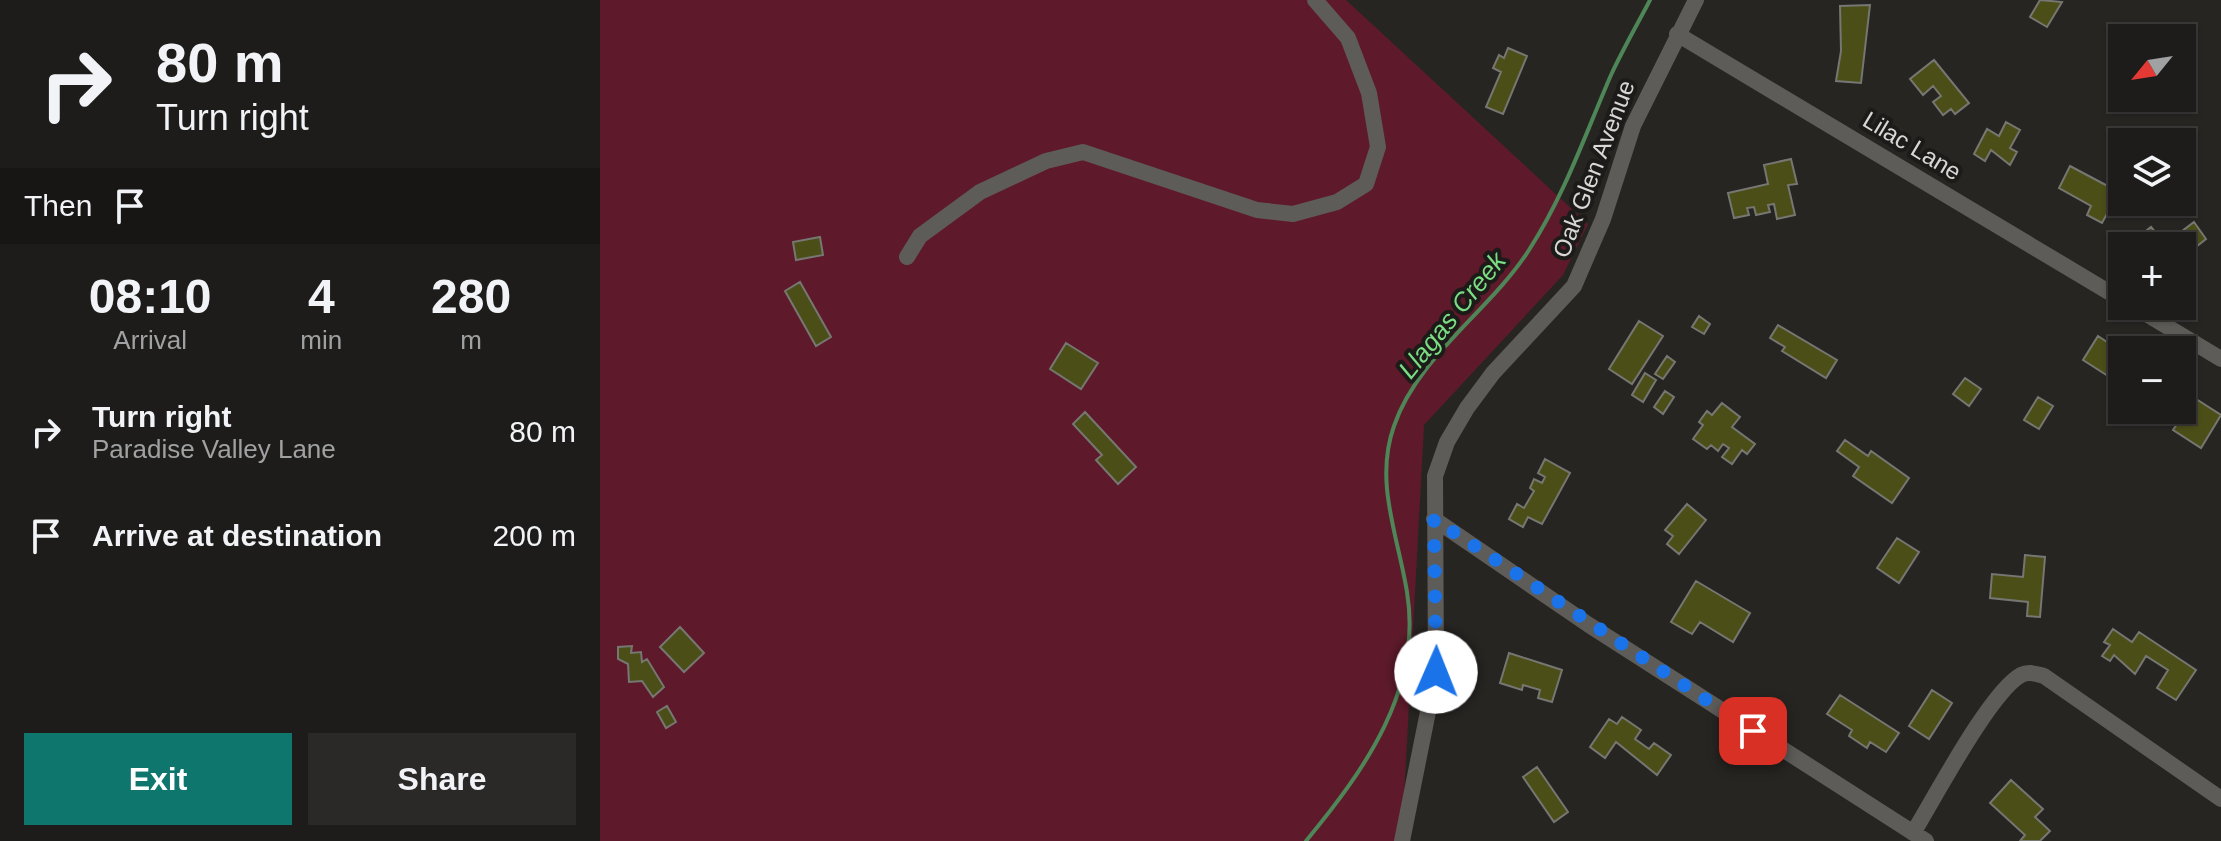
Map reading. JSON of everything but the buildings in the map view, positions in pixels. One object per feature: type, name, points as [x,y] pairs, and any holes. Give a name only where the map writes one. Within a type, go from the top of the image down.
[{"type":"street","points":[[907,257],[920,236],[954,207],[1046,161],[1083,152],[1269,211],[1293,214],[1337,202],[1366,184],[1378,147],[1369,93],[1348,38],[1315,0]]},
{"type":"street","name":"Oak Glen Avenue","points":[[1402,841],[1436,672],[1435,476],[1447,442],[1467,408],[1493,373],[1574,286],[1603,219],[1633,126],[1696,0]]},
{"type":"street","name":"Lilac Lane","points":[[1677,34],[2108,292]]},
{"type":"street","points":[[2156,320],[2221,359]]},
{"type":"street","points":[[1434,519],[1589,625],[1919,837],[1992,705],[2018,676],[2028,672],[2044,676],[2221,799]]},
{"type":"shaded area","points":[[600,0],[1346,0],[1588,224],[1563,275],[1424,425],[1402,835],[1398,841],[600,841]]},
{"type":"waterway","name":"Llagas Creek","points":[[1306,841],[1368,757],[1397,695],[1406,662],[1410,628],[1407,592],[1387,488],[1388,447],[1394,426],[1420,378],[1513,272],[1542,229],[1574,164],[1611,75],[1650,0]]},
{"type":"route","points":[[1436,672],[1434,519],[1589,625],[1753,731]]}]
